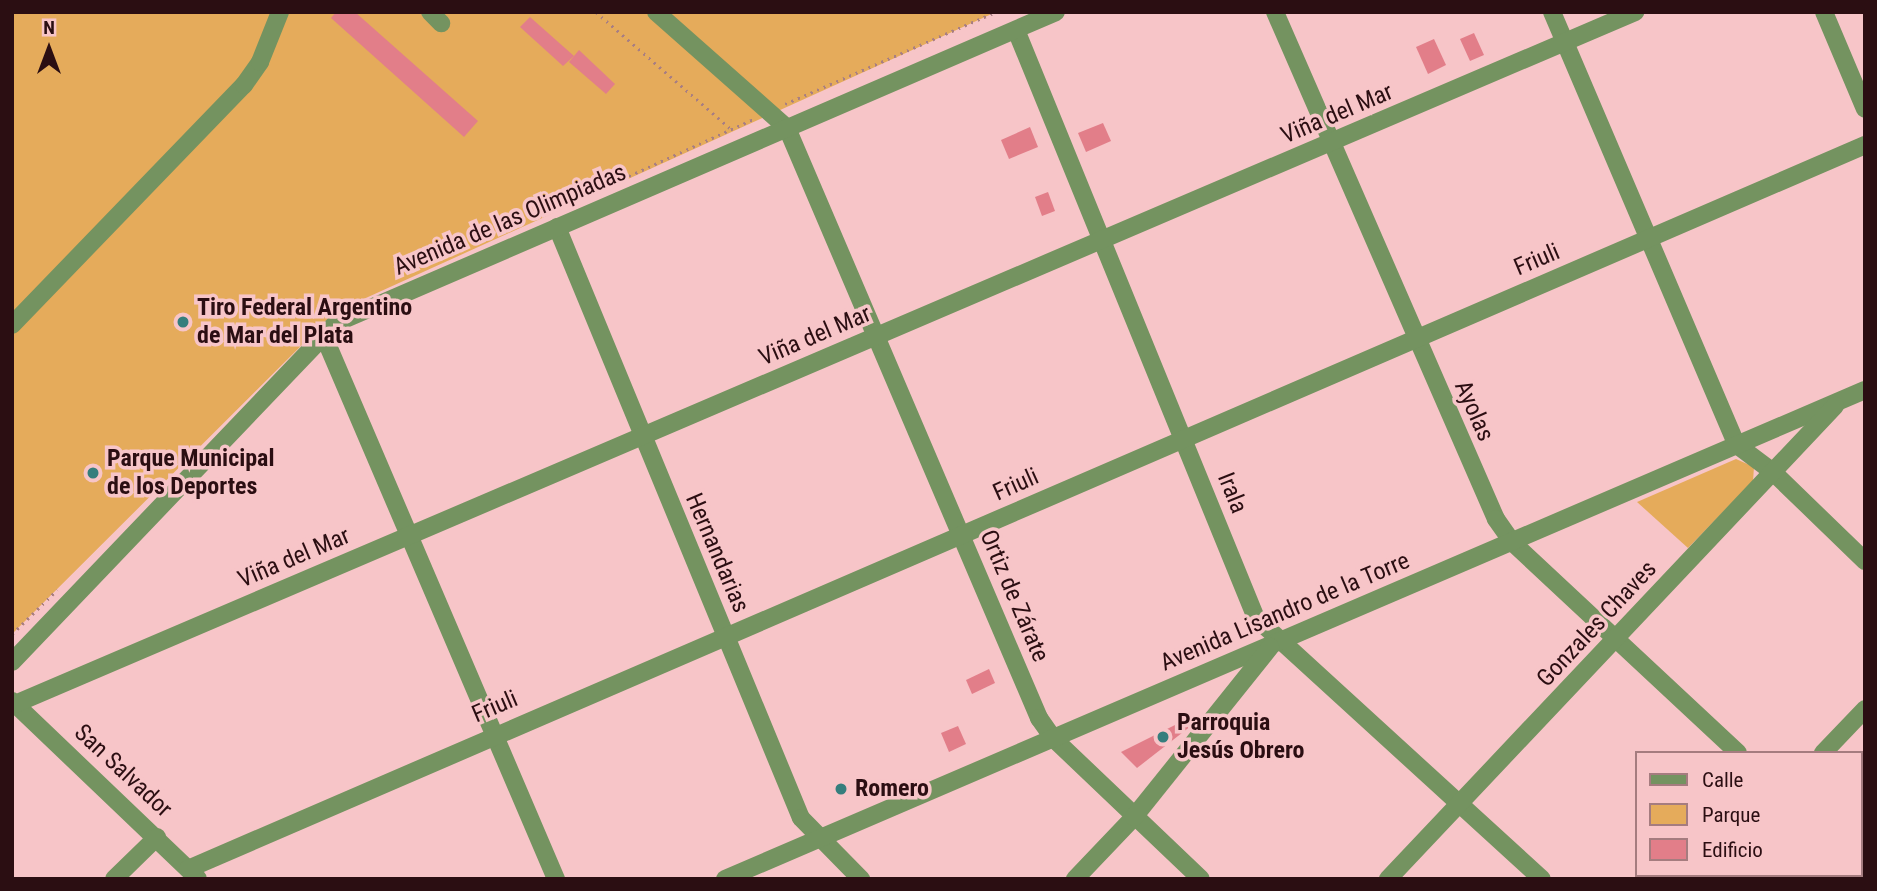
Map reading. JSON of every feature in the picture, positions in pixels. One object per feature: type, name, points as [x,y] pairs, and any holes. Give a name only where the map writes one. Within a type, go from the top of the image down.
[{"type":"street","points":[[12,325],[244,85],[260,62],[280,12]]},
{"type":"street","points":[[656,12],[787,128]]},
{"type":"street","name":"Avenida de las Olimpiadas","points":[[12,662],[323,334],[360,310],[1056,12]]},
{"type":"street","name":"Ayolas","points":[[1275,12],[1415,340],[1496,519],[1512,541],[1736,751]]},
{"type":"street","points":[[1552,12],[1737,445],[1773,472],[1865,561]]},
{"type":"street","name":"Viña del Mar","points":[[13,703],[1565,44],[1634,12]]},
{"type":"street","points":[[1824,12],[1865,109]]},
{"type":"street","name":"Irala","points":[[1016,30],[1256,618],[1276,643],[1542,879]]},
{"type":"street","name":"Ortiz de Zárate","points":[[787,128],[874,338],[962,535],[1039,718],[1053,738],[1201,879]]},
{"type":"street","name":"Friuli","points":[[193,874],[496,733],[726,637],[1865,145]]},
{"type":"street","name":"Hernandarias","points":[[557,227],[640,437],[801,818],[818,839],[861,879]]},
{"type":"street","points":[[323,334],[496,733],[556,879]]},
{"type":"street","name":"Avenida Lisandro de la Torre","points":[[725,879],[1865,390]]},
{"type":"street","name":"Gonzales Chaves","points":[[1388,879],[1840,401]]},
{"type":"street","points":[[1075,879],[1134,817],[1276,643]]},
{"type":"street","name":"San Salvador","points":[[13,703],[193,874]]},
{"type":"street","points":[[1825,751],[1865,709]]},
{"type":"street","points":[[114,879],[157,837]]},
{"type":"street","points":[[745,879],[758,864]]},
{"type":"path","points":[[596,12],[731,129]]},
{"type":"green space","name":"Parque Municipal de los Deportes","points":[[12,12],[996,12],[335,312],[12,634]]},
{"type":"green space","points":[[1736,459],[1754,467],[1753,481],[1688,548],[1637,502]]},
{"type":"building","points":[[336,12],[355,12],[478,121],[464,137],[331,18]]},
{"type":"building","points":[[530,17],[574,56],[563,66],[520,27]]},
{"type":"building","points":[[1474,33],[1484,55],[1470,61],[1460,39]]},
{"type":"building","points":[[1434,39],[1446,65],[1428,74],[1416,47]]},
{"type":"building","points":[[579,50],[615,84],[606,94],[569,62]]},
{"type":"building","points":[[1103,123],[1111,141],[1086,152],[1078,133]]},
{"type":"building","points":[[1030,127],[1038,147],[1009,159],[1001,140]]},
{"type":"building","points":[[1048,192],[1055,211],[1042,216],[1035,197]]},
{"type":"building","points":[[989,669],[995,683],[972,694],[966,680]]},
{"type":"building","name":"Parroquia Jesús Obrero","points":[[1197,714],[1196,722],[1137,768],[1121,752]]},
{"type":"building","points":[[958,726],[966,744],[949,752],[941,733]]},
{"type":"place","name":"Tiro Federal Argentino de Mar del Plata","points":[[183,322]]},
{"type":"place","name":"Parque Municipal de los Deportes","points":[[93,473]]},
{"type":"place","name":"Parroquia Jesús Obrero","points":[[1163,737]]},
{"type":"place","name":"Romero","points":[[841,789]]}]
